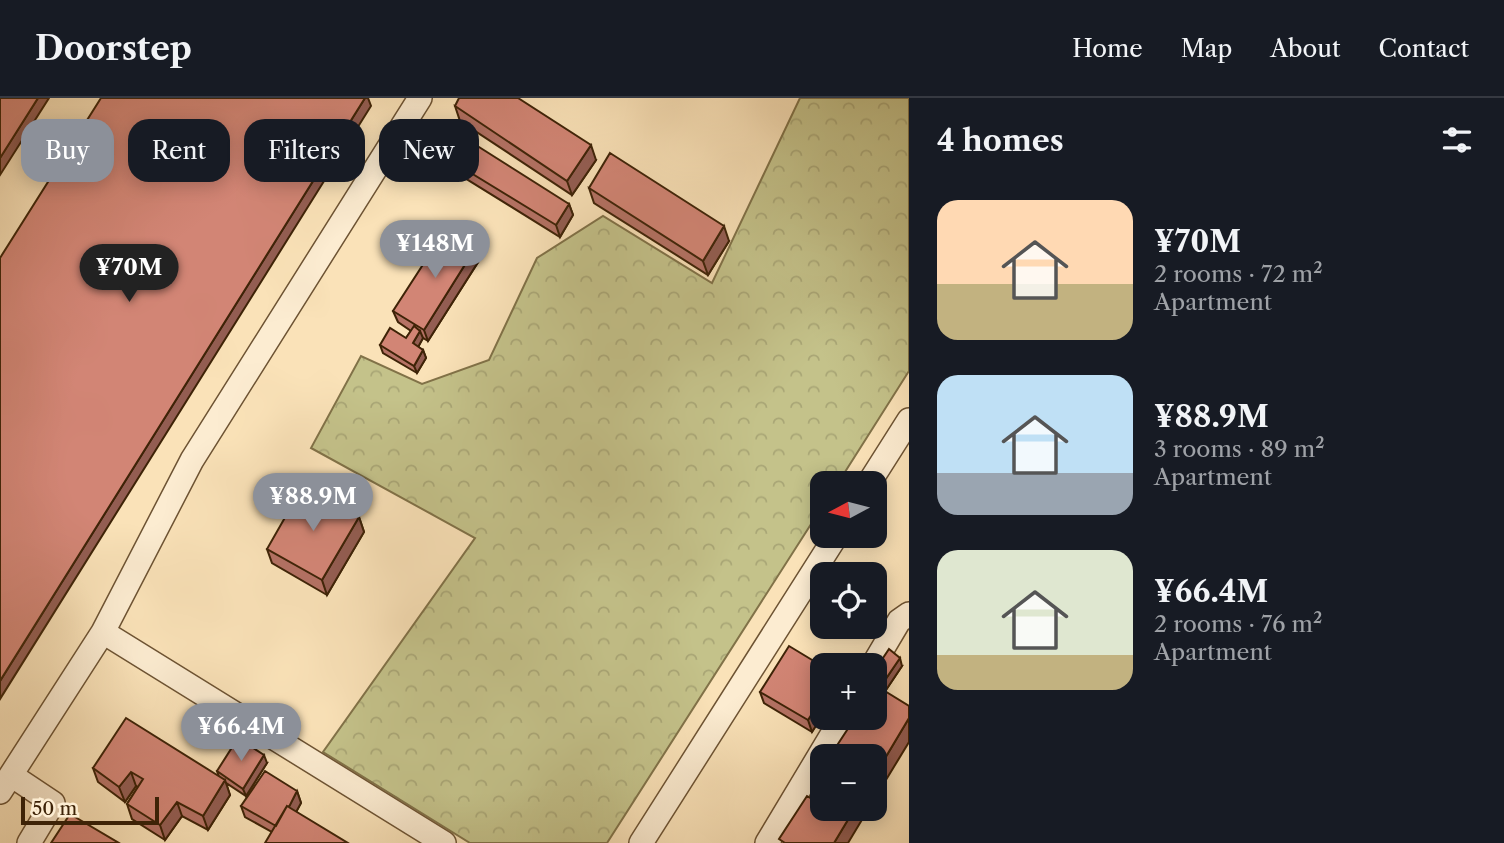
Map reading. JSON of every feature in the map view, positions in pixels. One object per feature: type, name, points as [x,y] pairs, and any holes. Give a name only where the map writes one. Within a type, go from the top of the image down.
[{"type":"lane","points":[[29,843],[53,803],[5,783],[103,632],[192,460],[420,98]]},
{"type":"lane","points":[[877,471],[909,420]]},
{"type":"lane","points":[[641,843],[828,548]]},
{"type":"lane","points":[[880,653],[899,621],[909,614]]},
{"type":"lane","points":[[103,632],[444,843]]},
{"type":"lane","points":[[767,843],[835,730]]},
{"type":"green space","points":[[800,98],[909,98],[909,371],[846,471],[810,471],[810,526],[607,843],[470,843],[323,752],[475,538],[311,448],[361,356],[422,384],[489,360],[537,258],[603,216],[712,283]]},
{"type":"building","points":[[0,98],[38,98],[25,119],[21,119],[21,125],[0,158]]},
{"type":"building","points":[[101,98],[365,98],[352,119],[244,119],[244,182],[312,182],[0,681],[0,258],[48,182],[114,182],[114,119],[88,119]]},
{"type":"building","points":[[459,98],[518,98],[591,145],[567,181],[479,122],[479,119],[474,119],[455,106]]},
{"type":"building","points":[[479,147],[569,204],[556,225],[479,178]]},
{"type":"building","points":[[610,153],[724,226],[703,261],[589,188]]},
{"type":"building","points":[[446,229],[476,247],[424,330],[393,311]]},
{"type":"building","points":[[414,326],[420,331],[413,343],[423,350],[414,366],[380,345],[390,328],[406,338]]},
{"type":"building","points":[[303,486],[359,517],[322,580],[267,549]]},
{"type":"building","points":[[789,646],[810,659],[808,720],[760,692]]},
{"type":"building","points":[[889,649],[900,658],[887,677],[887,653]]},
{"type":"building","points":[[887,692],[909,706],[909,718],[887,755],[887,744],[838,744],[847,730],[887,730]]},
{"type":"building","points":[[126,718],[225,780],[203,816],[177,802],[160,825],[127,804],[143,779],[131,772],[119,787],[93,768]]},
{"type":"building","points":[[238,738],[264,755],[243,789],[217,771]]},
{"type":"building","points":[[265,771],[297,791],[276,826],[241,806]]},
{"type":"building","points":[[807,796],[810,798],[810,821],[847,821],[834,843],[785,843],[779,839]]},
{"type":"building","points":[[287,806],[348,843],[265,843]]},
{"type":"building","points":[[70,814],[119,843],[51,843]]}]
